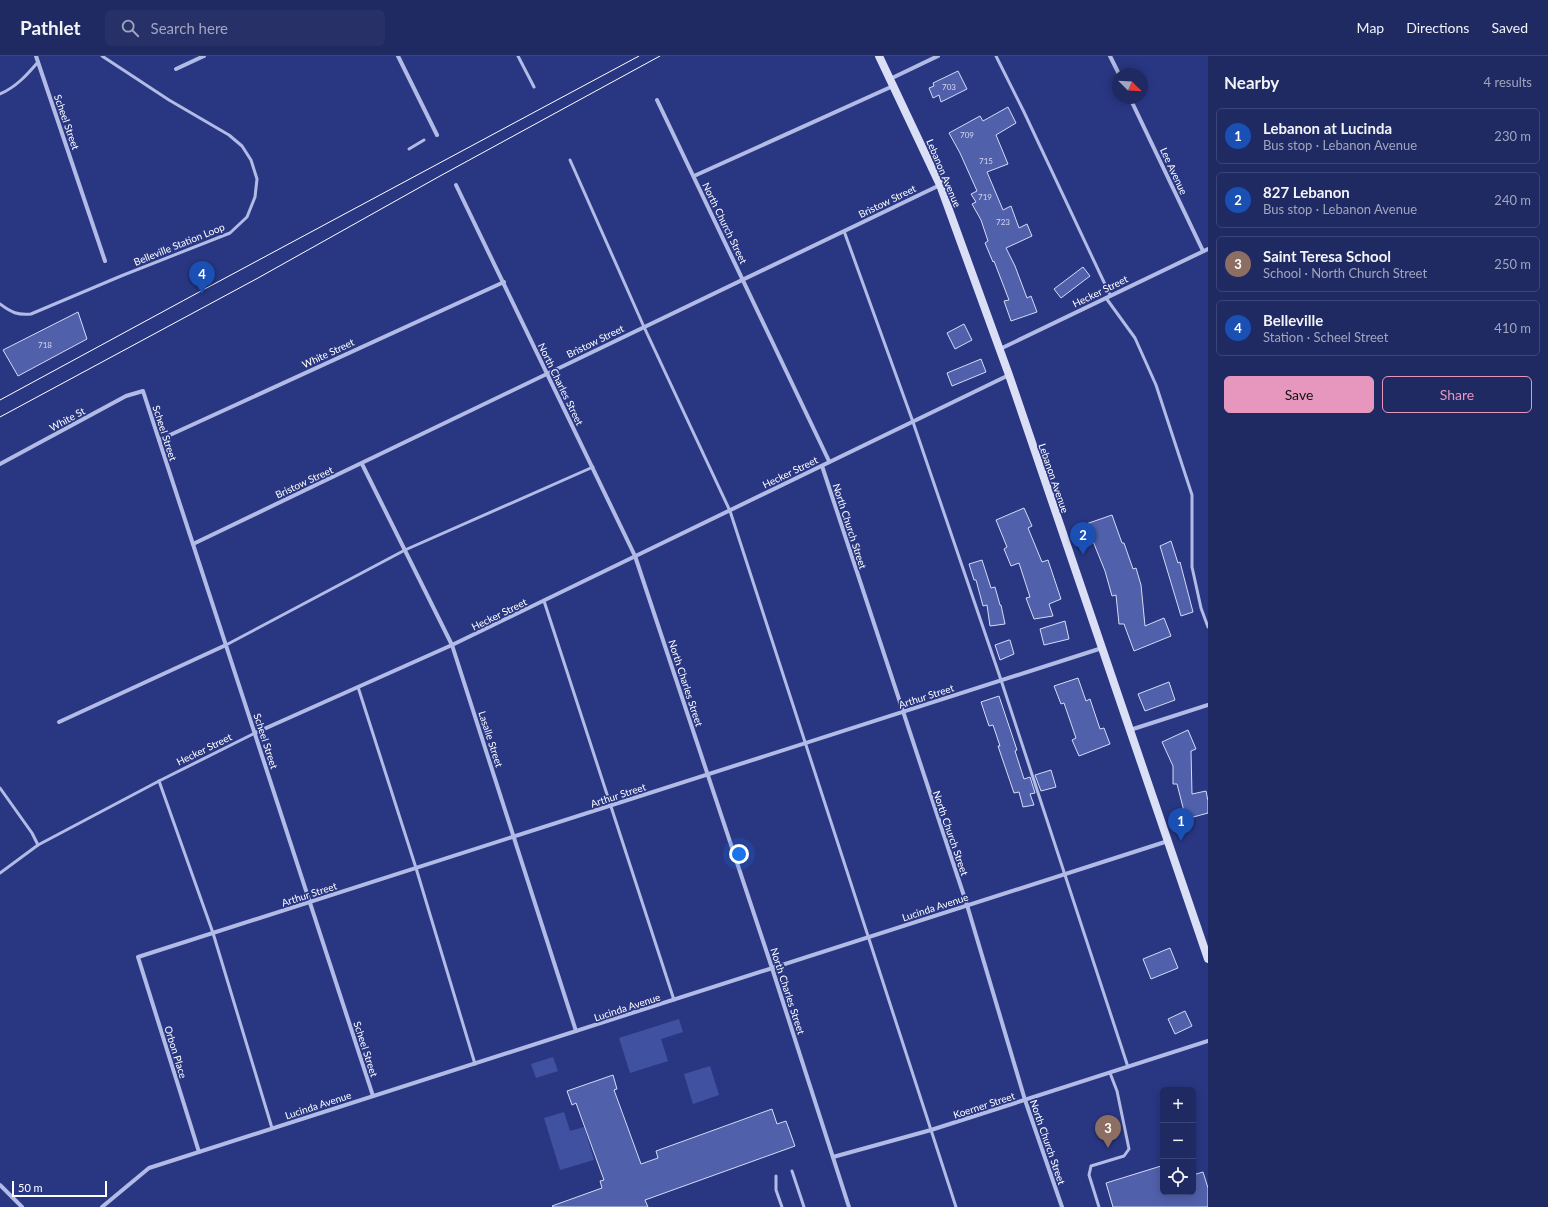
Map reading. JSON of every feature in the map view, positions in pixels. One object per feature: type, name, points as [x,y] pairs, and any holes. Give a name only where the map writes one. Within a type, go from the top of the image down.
[{"type":"main road","name":"Lebanon Avenue","points":[[879,56],[940,185],[999,349],[1208,959]]},
{"type":"street","name":"Scheel Street","points":[[36,56],[105,261]]},
{"type":"street","points":[[176,69],[204,56]]},
{"type":"street","points":[[398,56],[437,135]]},
{"type":"street","points":[[694,176],[892,82],[938,56]]},
{"type":"street","points":[[1110,56],[1116,68]]},
{"type":"street","name":"North Church Street","points":[[657,100],[744,279],[829,461]]},
{"type":"street","name":"Lee Avenue","points":[[1133,104],[1203,251]]},
{"type":"street","name":"North Charles Street","points":[[456,185],[635,556],[772,968],[849,1207]]},
{"type":"street","name":"Bristow Street","points":[[193,544],[940,185]]},
{"type":"street","name":"Hecker Street","points":[[999,349],[1208,249]]},
{"type":"street","name":"White Street","points":[[159,440],[504,282]]},
{"type":"street","name":"Hecker Street","points":[[255,733],[452,645],[1008,375]]},
{"type":"street","name":"Scheel Street","points":[[143,391],[373,1096]]},
{"type":"street","name":"White St","points":[[0,464],[126,396],[143,391]]},
{"type":"street","name":"Lasalle Street","points":[[362,464],[452,645],[576,1032]]},
{"type":"street","name":"North Church Street","points":[[822,466],[967,905],[1025,1100],[1062,1207]]},
{"type":"street","points":[[59,722],[226,645]]},
{"type":"street","name":"Arthur Street","points":[[138,957],[1102,648]]},
{"type":"street","points":[[1130,730],[1208,705]]},
{"type":"street","name":"Lucinda Avenue","points":[[102,1207],[149,1168],[1168,841]]},
{"type":"street","name":"Orbon Place","points":[[138,957],[199,1152]]},
{"type":"street","name":"Koerner Street","points":[[833,1157],[931,1130],[1208,1041]]},
{"type":"street","points":[[0,1185],[22,1207]]},
{"type":"lane","name":"Belleville Station Loop","points":[[0,304],[18,315],[31,314],[121,276],[230,233],[247,217],[255,197],[257,179],[251,160],[242,146],[230,135],[169,100],[102,56]]},
{"type":"lane","points":[[518,56],[534,87]]},
{"type":"lane","points":[[996,56],[1110,295]]},
{"type":"lane","points":[[0,94],[16,85],[38,62]]},
{"type":"lane","points":[[409,148],[424,140]]},
{"type":"lane","points":[[570,160],[644,327],[730,511],[956,1207]]},
{"type":"lane","points":[[844,231],[913,422],[1001,680],[1128,1067]]},
{"type":"lane","points":[[1106,298],[1135,338],[1156,385],[1192,494],[1192,568],[1201,608],[1208,627]]},
{"type":"lane","points":[[226,645],[405,550],[592,467]]},
{"type":"lane","points":[[544,601],[674,1000]]},
{"type":"lane","points":[[358,687],[416,868],[475,1064]]},
{"type":"lane","name":"Hecker Street","points":[[0,874],[38,845],[159,781],[255,733]]},
{"type":"lane","points":[[159,781],[213,933],[272,1128]]},
{"type":"lane","points":[[0,788],[32,833],[38,845]]},
{"type":"lane","points":[[1099,1207],[1089,1175],[1090,1166],[1124,1156],[1129,1149],[1117,1091],[1110,1073]]},
{"type":"lane","points":[[792,1171],[804,1207]]},
{"type":"lane","points":[[776,1176],[776,1190],[782,1207]]},
{"type":"shaded area","points":[[679,1019],[683,1032],[661,1039],[668,1061],[630,1073],[619,1038]]},
{"type":"shaded area","points":[[553,1057],[558,1071],[536,1078],[531,1064]]},
{"type":"shaded area","points":[[710,1066],[719,1095],[693,1104],[684,1074]]},
{"type":"shaded area","points":[[564,1112],[570,1131],[584,1127],[594,1160],[560,1170],[544,1118]]},
{"type":"building","points":[[958,71],[967,89],[941,102],[939,95],[933,98],[929,88],[934,86],[933,83]]},
{"type":"building","points":[[1008,107],[1016,123],[996,135],[1008,164],[987,172],[1003,210],[1011,206],[1019,228],[1027,224],[1032,236],[1006,248],[1015,266],[1027,298],[1031,296],[1037,312],[1011,321],[1004,301],[1009,300],[994,261],[993,262],[985,243],[988,241],[981,220],[972,204],[976,202],[971,194],[977,191],[960,153],[949,133],[980,116],[983,121]]},
{"type":"building","points":[[1083,267],[1090,276],[1061,298],[1054,289]]},
{"type":"building","points":[[78,312],[87,339],[18,376],[3,350]]},
{"type":"building","points":[[964,324],[972,340],[955,349],[947,333]]},
{"type":"building","points":[[981,359],[986,372],[952,386],[947,373]]},
{"type":"building","points":[[1024,508],[1032,526],[1028,528],[1042,562],[1048,560],[1061,599],[1049,604],[1053,616],[1034,619],[1026,598],[1030,597],[1019,563],[1011,566],[1004,549],[1007,547],[996,520]]},
{"type":"building","points":[[1112,515],[1133,569],[1136,568],[1141,585],[1145,626],[1164,618],[1171,636],[1134,651],[1124,624],[1119,624],[1116,595],[1112,596],[1105,571],[1086,524]]},
{"type":"building","points":[[1171,541],[1178,563],[1180,562],[1193,612],[1181,616],[1160,546]]},
{"type":"building","points":[[982,560],[991,588],[995,587],[1005,624],[990,626],[987,605],[983,606],[976,580],[974,580],[969,564]]},
{"type":"building","points":[[1065,621],[1069,639],[1044,645],[1040,629]]},
{"type":"building","points":[[1009,640],[1014,654],[1000,660],[995,645]]},
{"type":"building","points":[[1078,678],[1086,701],[1090,699],[1100,729],[1104,728],[1110,744],[1079,756],[1072,740],[1076,738],[1064,703],[1061,704],[1054,686]]},
{"type":"building","points":[[1169,682],[1175,700],[1145,711],[1138,694]]},
{"type":"building","points":[[999,696],[1017,750],[1015,751],[1024,779],[1030,777],[1035,793],[1030,794],[1034,805],[1023,807],[1019,792],[1014,793],[998,746],[1000,746],[993,725],[989,726],[981,702]]},
{"type":"building","points":[[1188,730],[1196,749],[1191,751],[1192,794],[1206,791],[1208,813],[1186,819],[1177,784],[1173,784],[1173,766],[1162,742]]},
{"type":"building","points":[[1051,770],[1056,787],[1041,791],[1035,775]]},
{"type":"building","points":[[1170,948],[1178,968],[1151,979],[1143,959]]},
{"type":"building","points":[[1185,1011],[1192,1026],[1175,1034],[1168,1019]]},
{"type":"building","points":[[613,1075],[617,1089],[614,1090],[641,1164],[658,1158],[656,1151],[772,1109],[777,1124],[786,1121],[795,1146],[645,1200],[648,1207],[553,1207],[552,1206],[602,1188],[600,1181],[604,1180],[576,1103],[572,1105],[567,1091]]},
{"type":"building","points":[[1160,1166],[1160,1195],[1196,1195],[1196,1174],[1203,1172],[1208,1188],[1208,1207],[1113,1207],[1106,1183]]},
{"type":"tram line","points":[[0,400],[639,56]]},
{"type":"tram line","points":[[0,417],[258,278],[440,176],[660,56]]},
{"type":"place","name":"Belleville","points":[[202,294]]},
{"type":"place","name":"827 Lebanon","points":[[1083,555]]},
{"type":"place","name":"Lebanon at Lucinda","points":[[1181,841]]},
{"type":"place","name":"Saint Teresa School","points":[[1108,1148]]}]
